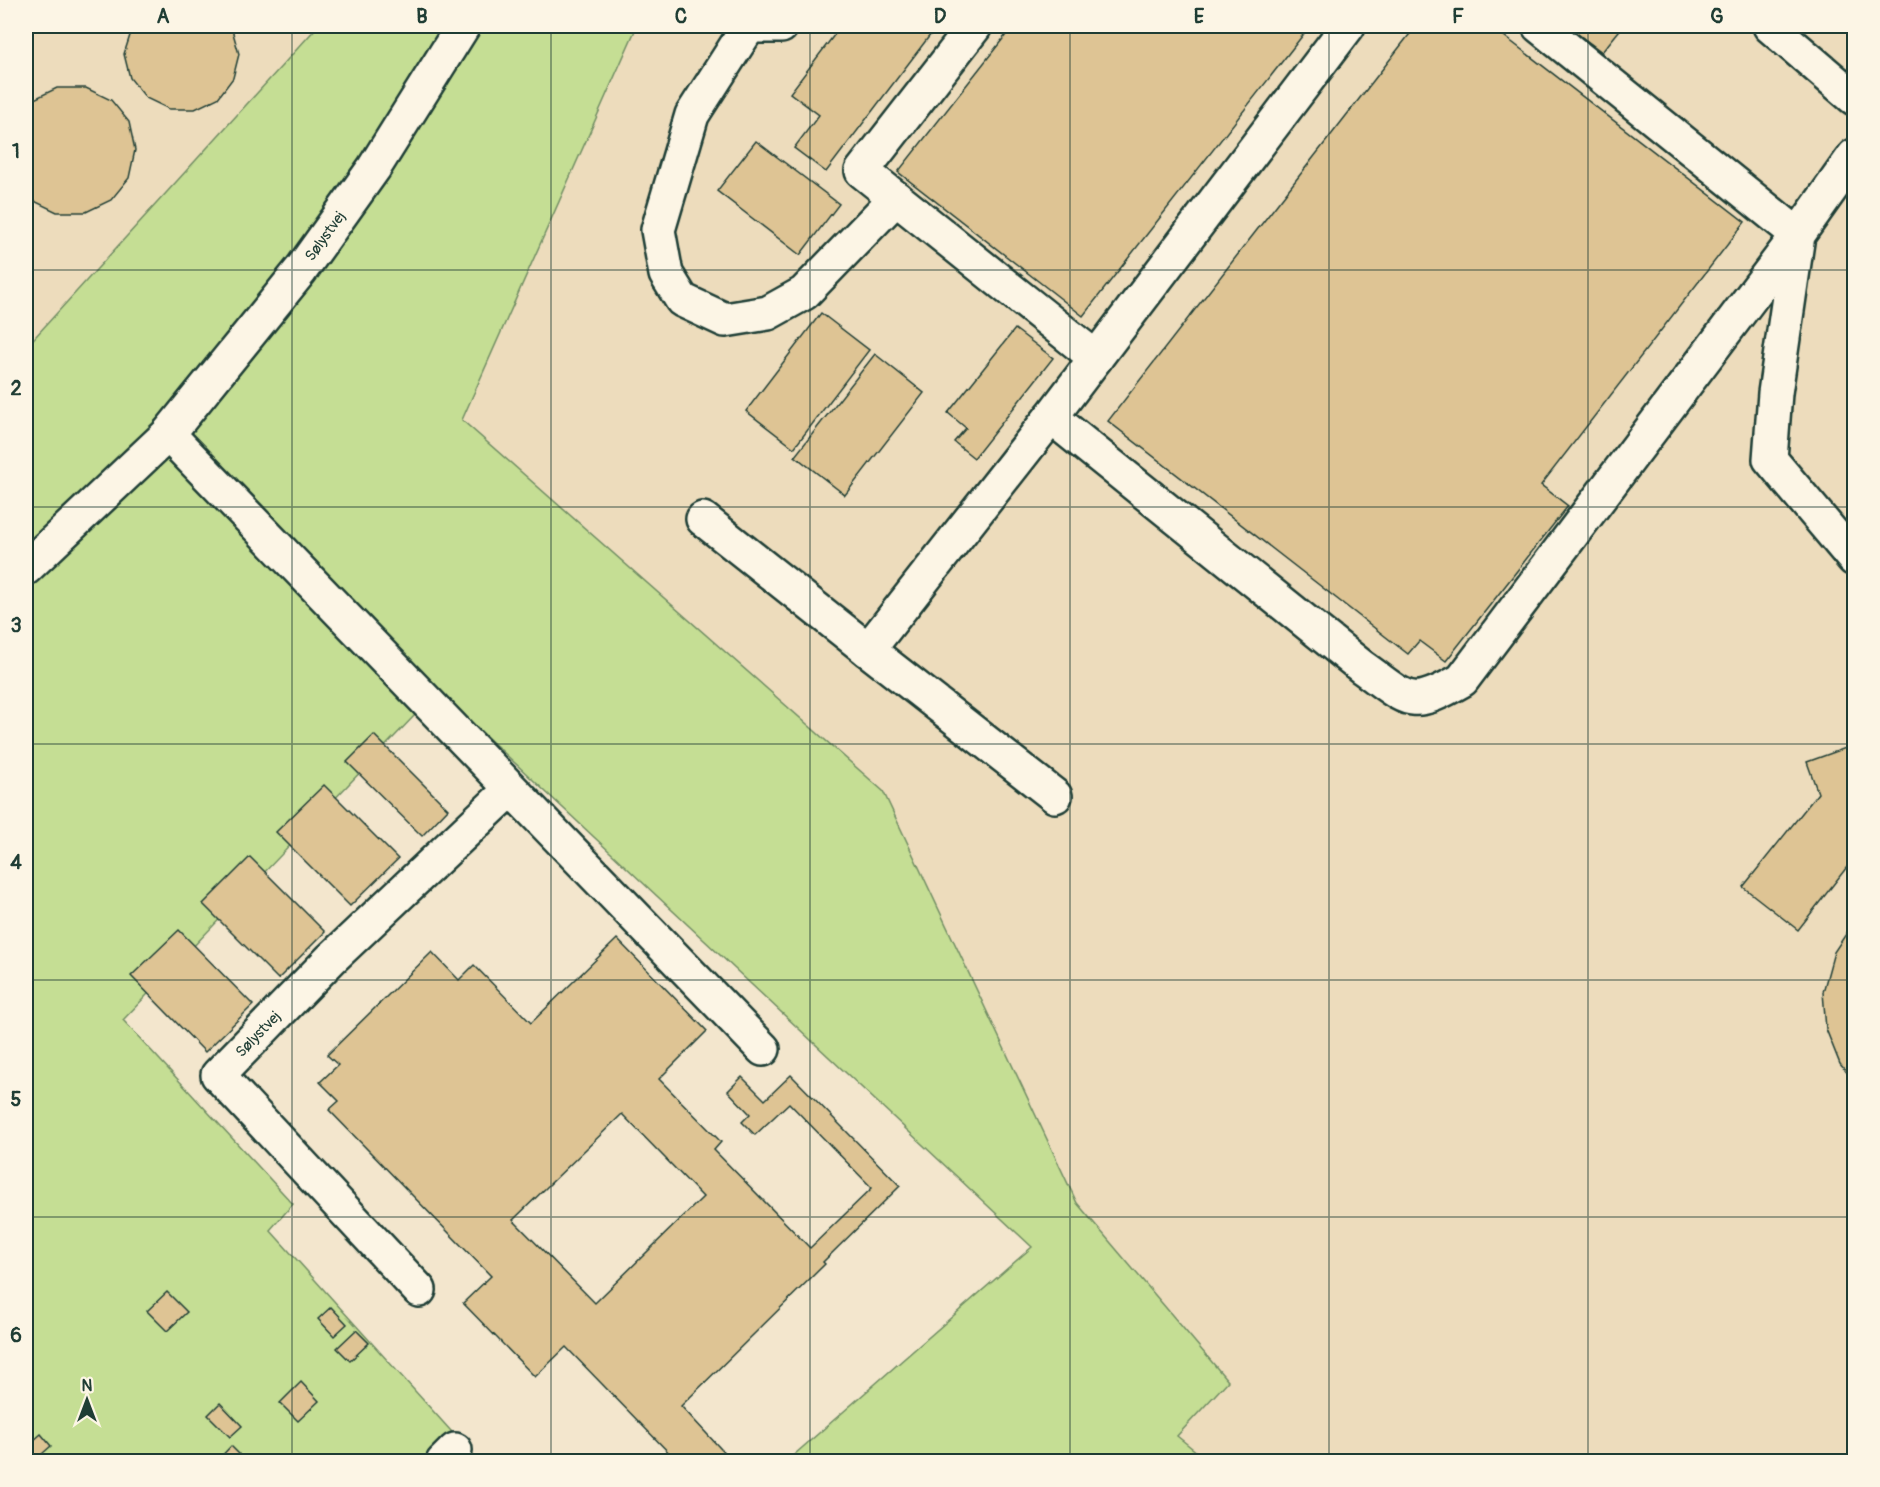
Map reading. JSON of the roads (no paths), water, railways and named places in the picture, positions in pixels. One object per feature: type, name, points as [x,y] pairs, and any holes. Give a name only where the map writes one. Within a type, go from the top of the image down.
[{"type":"street","name":"Sølystvej","points":[[26,568],[168,434],[301,270],[374,168],[463,26]]},
{"type":"street","points":[[781,26],[748,26],[692,115],[658,230],[666,274],[682,300],[725,320],[768,313],[804,293],[896,198]]},
{"type":"street","points":[[975,26],[862,171],[1096,358]]},
{"type":"street","points":[[868,650],[1051,417],[1348,26]]},
{"type":"street","points":[[1539,26],[1798,235]]},
{"type":"street","points":[[1770,26],[1854,98]]},
{"type":"street","points":[[1051,417],[1362,667],[1408,699],[1430,698],[1462,680],[1798,235],[1854,156]]},
{"type":"street","points":[[1798,235],[1775,393],[1770,459],[1854,559]]},
{"type":"street","points":[[168,434],[763,1049]]},
{"type":"street","points":[[703,519],[1055,796]]},
{"type":"street","name":"Sølystvej","points":[[419,1290],[218,1075],[332,959],[510,790]]}]
